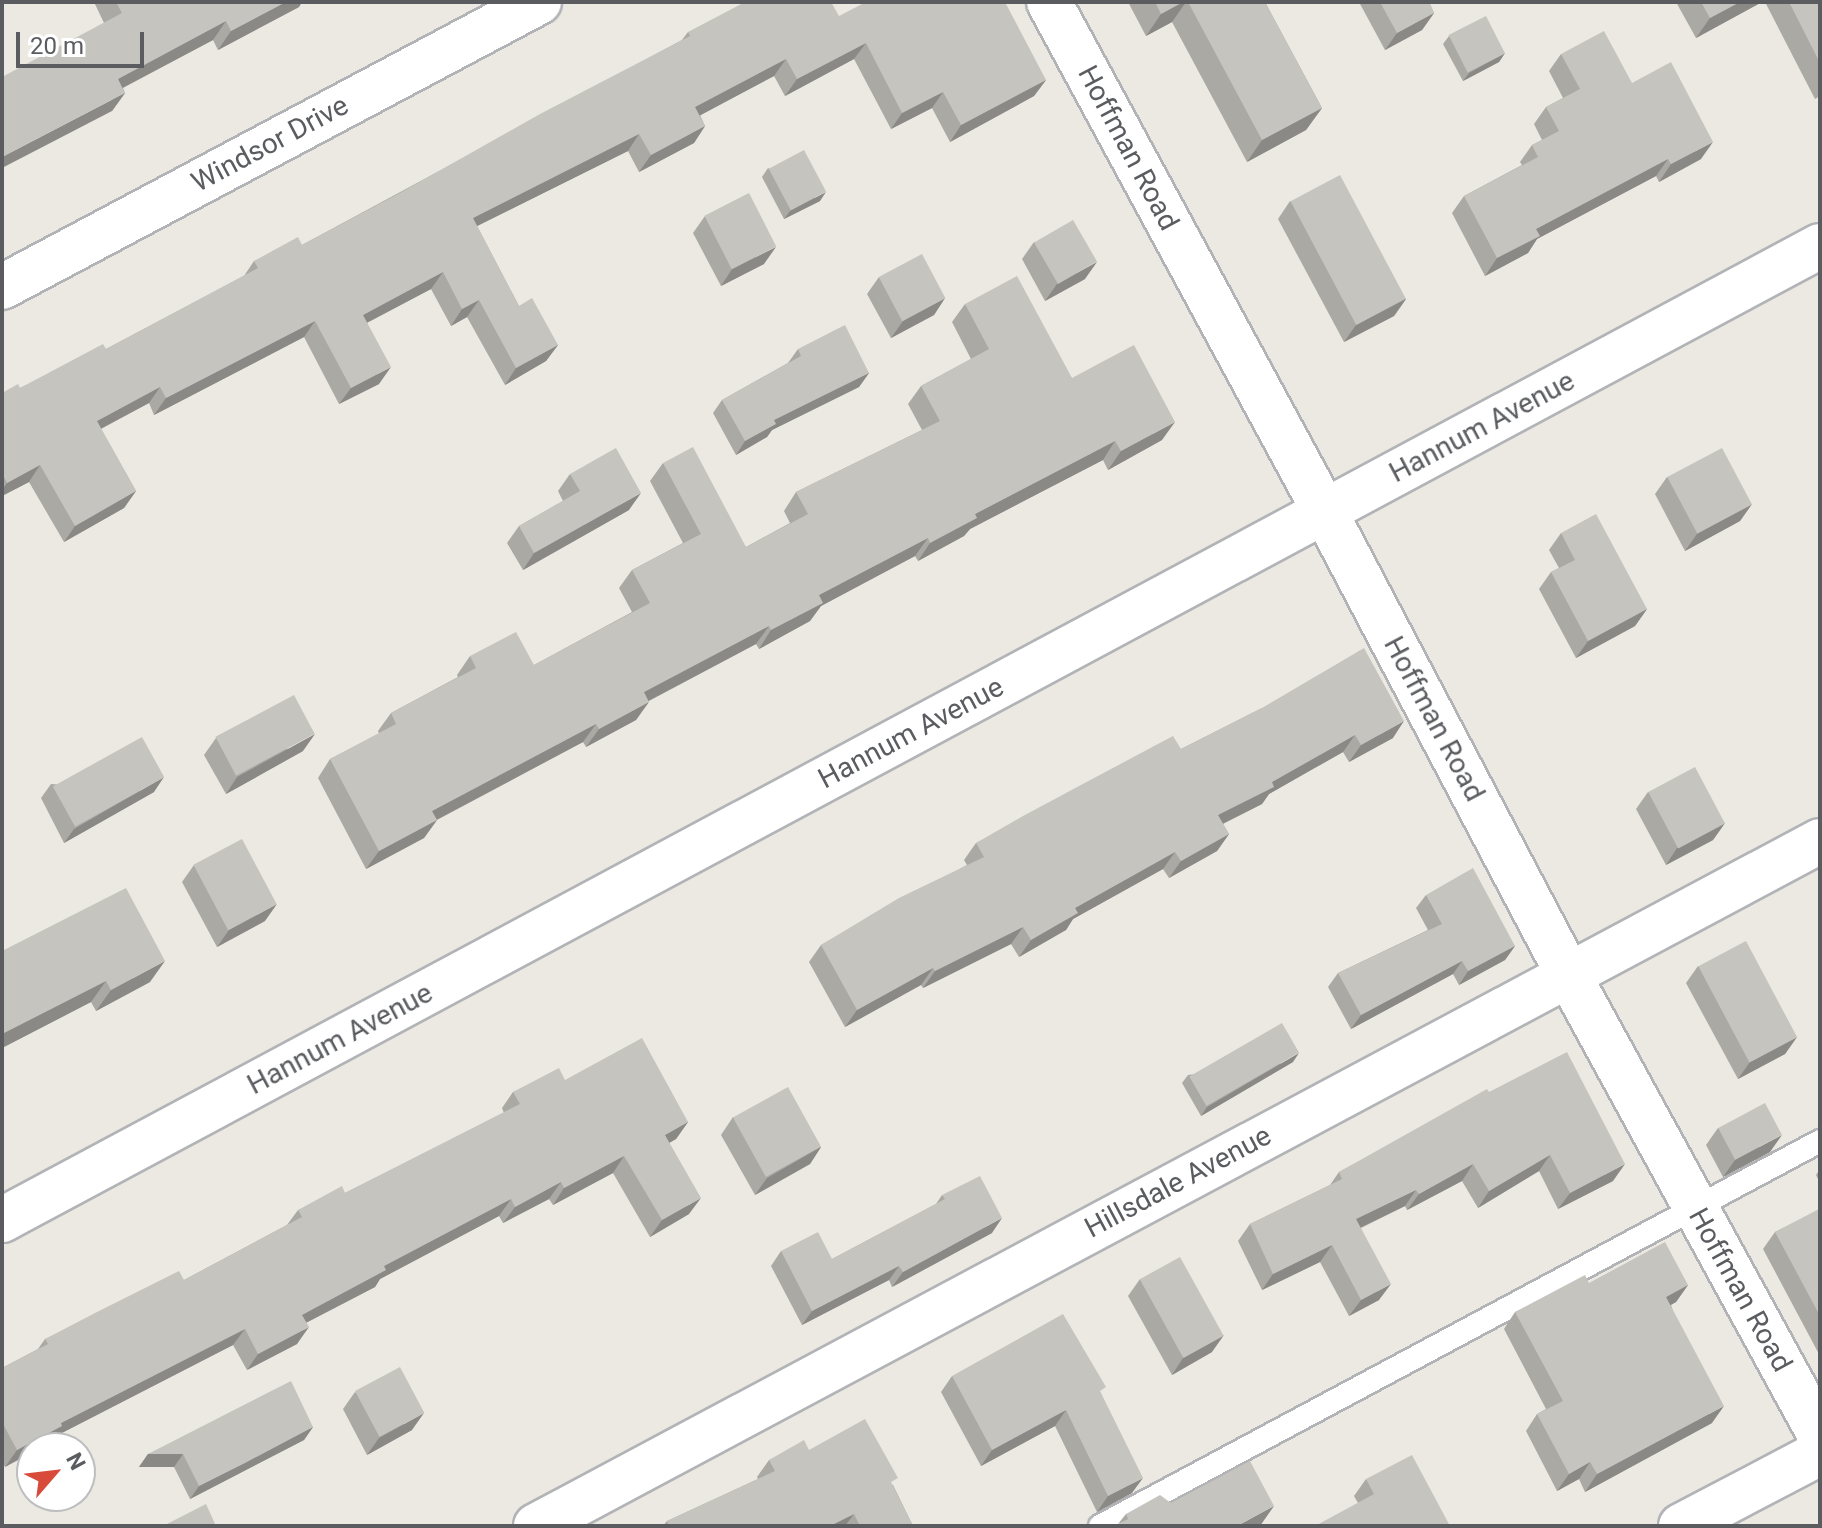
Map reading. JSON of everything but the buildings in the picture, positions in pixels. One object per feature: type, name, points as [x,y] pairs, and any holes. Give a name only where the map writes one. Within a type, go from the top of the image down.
[{"type":"street","name":"Windsor Drive","points":[[2,287],[539,2]]},
{"type":"street","name":"Hoffman Road","points":[[1049,2],[1325,512],[1568,974],[1820,1435]]},
{"type":"street","name":"Hannum Avenue","points":[[2,1220],[1820,246]]},
{"type":"street","name":"Hillsdale Avenue","points":[[536,1526],[1820,841]]},
{"type":"street","points":[[1681,1526],[1820,1453]]},
{"type":"lane","points":[[1100,1526],[1820,1141]]}]
